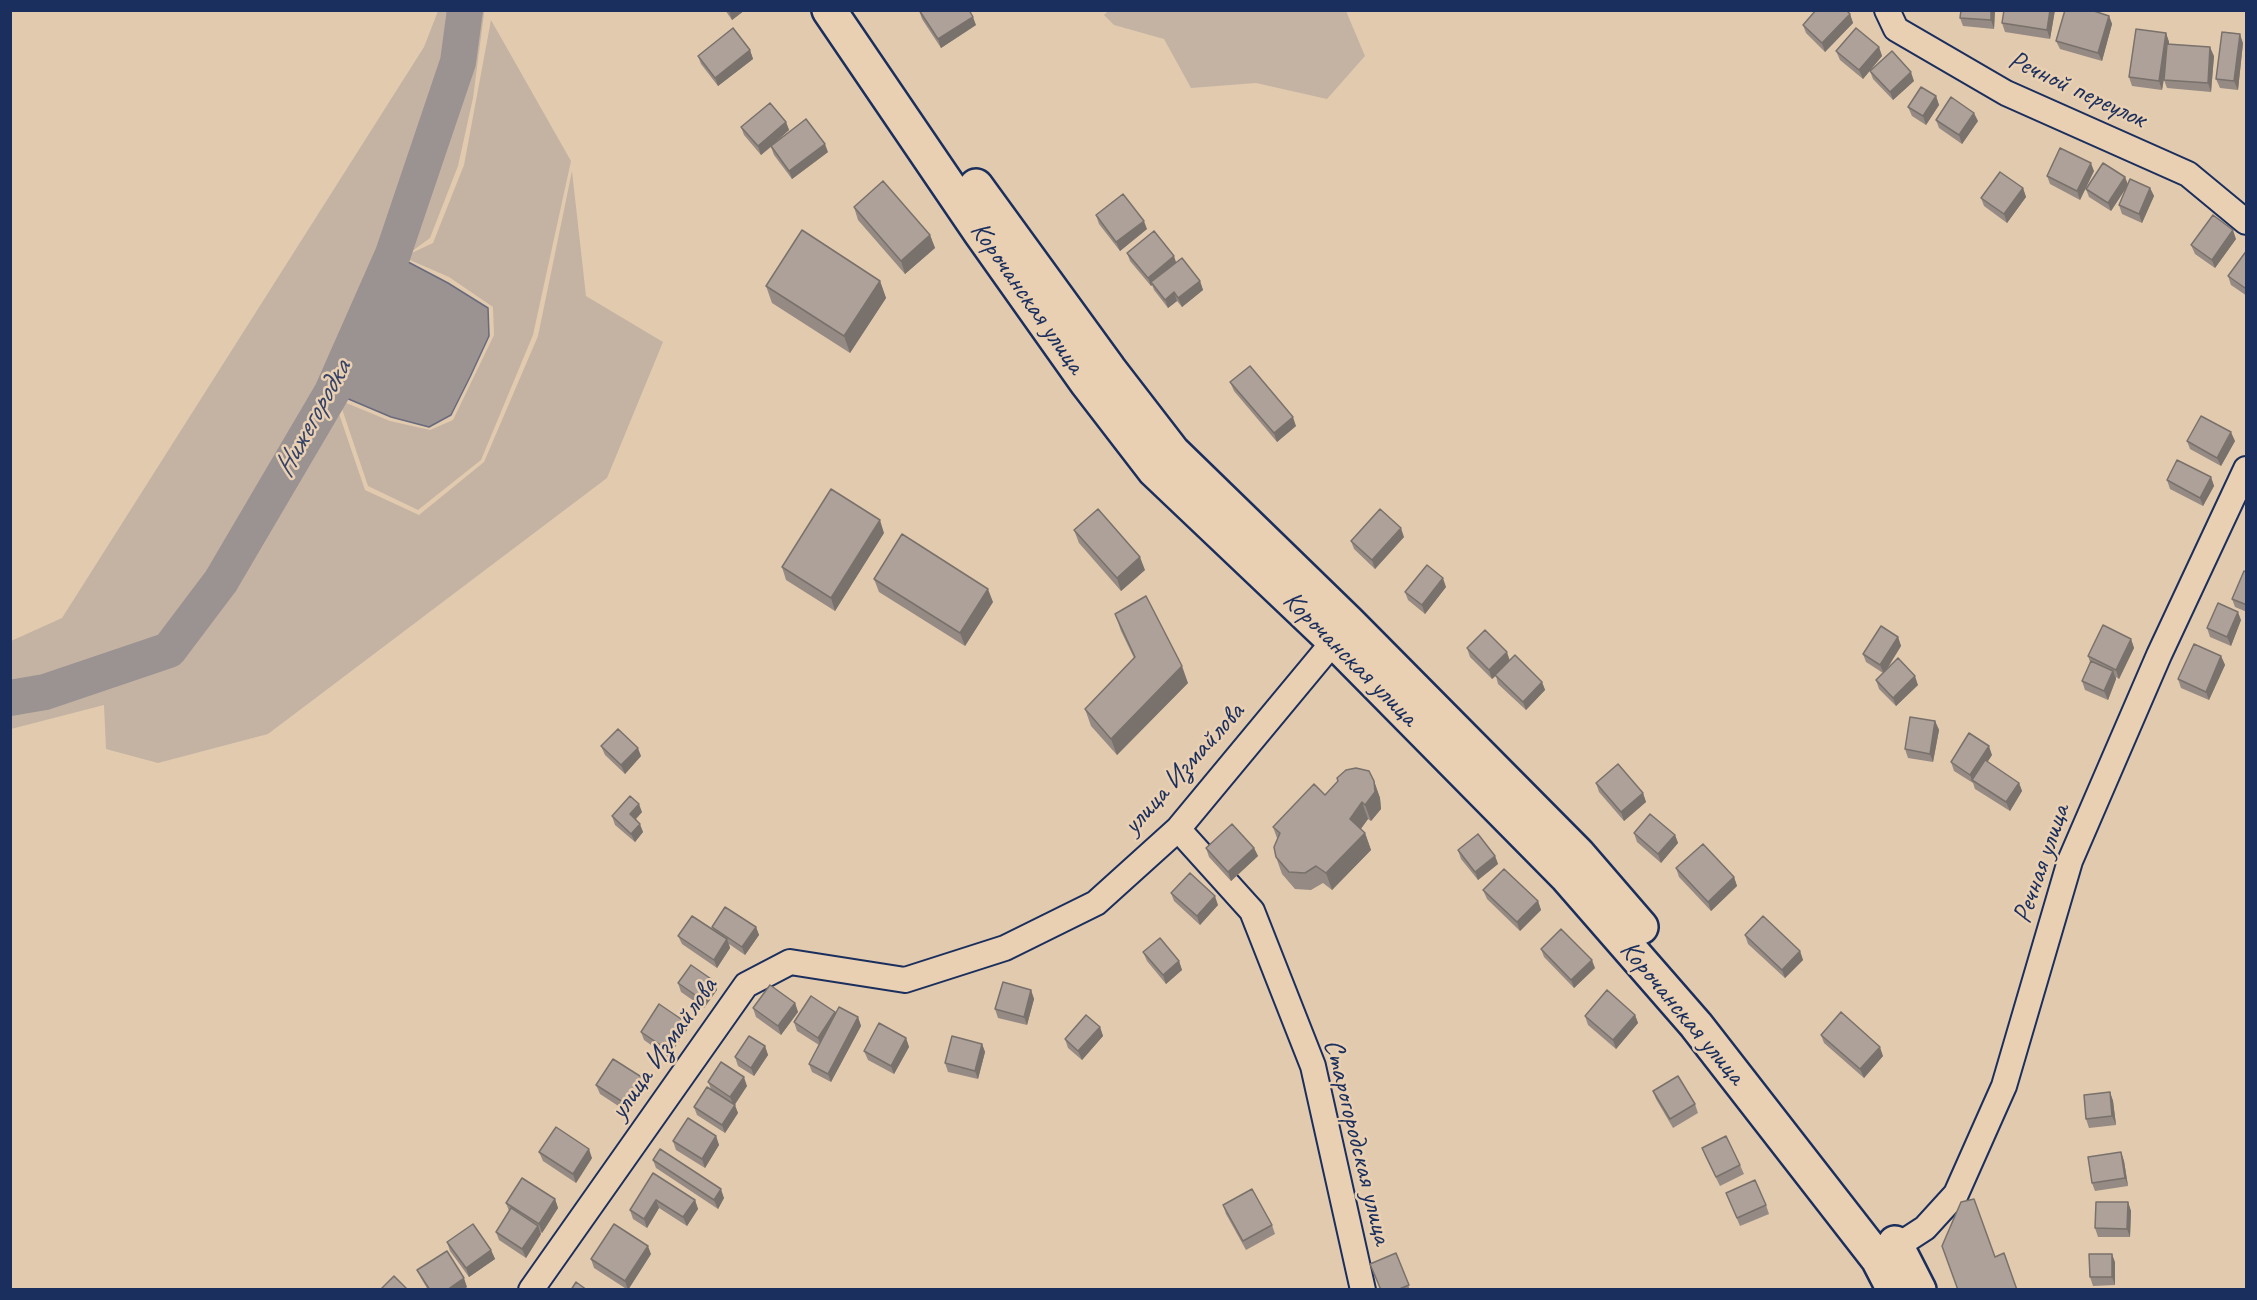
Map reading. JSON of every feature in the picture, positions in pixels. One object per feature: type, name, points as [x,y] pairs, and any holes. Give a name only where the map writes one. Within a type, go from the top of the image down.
[{"type":"main road","name":"Корочанская улица","points":[[829,10],[1007,270],[1154,470],[1342,632]]},
{"type":"main road","name":"Корочанская улица","points":[[855,10],[986,201],[1173,452],[1567,877],[1696,1025],[1919,1290]]},
{"type":"main road","name":"Корочанская улица","points":[[1887,1253],[1894,1290]]},
{"type":"street","name":"Речной переулок","points":[[1887,10],[1896,29],[2006,93],[2188,174],[2247,222]]},
{"type":"street","name":"Речная улица","points":[[1887,1253],[1925,1228],[1956,1194],[2004,1086],[2070,861],[2159,655],[2247,469]]},
{"type":"street","name":"улица Измайлова","points":[[531,1290],[746,986],[790,962],[905,980],[1005,948],[1096,903],[1178,829],[1342,632]]},
{"type":"street","name":"Старогородская улица","points":[[1178,829],[1252,911],[1312,1066],[1363,1290]]},
{"type":"shaded area","points":[[1109,10],[1346,11],[1365,56],[1327,99],[1256,83],[1191,88],[1164,39],[1114,25],[1104,15]]},
{"type":"shaded area","points":[[438,11],[484,11],[484,14],[473,98],[458,166],[430,238],[411,252],[388,252],[328,387],[212,584],[166,646],[41,687],[11,693],[11,641],[62,618],[424,47]]},
{"type":"shaded area","points":[[491,20],[571,161],[533,335],[481,460],[418,510],[368,486],[339,400],[390,421],[430,430],[453,420],[494,335],[493,307],[449,277],[403,257],[433,243],[464,165]]},
{"type":"shaded area","points":[[572,171],[586,296],[663,342],[607,478],[268,734],[158,763],[106,749],[104,705],[11,729],[11,703],[45,696],[171,653],[226,584],[334,399],[365,490],[419,515],[484,462],[538,336]]},
{"type":"shaded area","points":[[393,254],[448,283],[488,308],[489,336],[470,377],[451,415],[429,427],[391,417],[332,392]]},
{"type":"building","points":[[919,10],[969,10],[973,17],[938,39]]},
{"type":"building","points":[[1816,10],[1846,10],[1850,14],[1822,43],[1803,25]]},
{"type":"building","points":[[1961,10],[1991,10],[1991,20],[1960,18]]},
{"type":"building","points":[[2004,10],[2050,10],[2047,30],[2002,23]]},
{"type":"building","points":[[2065,10],[2091,10],[2109,16],[2098,53],[2056,41]]},
{"type":"building","points":[[733,28],[750,50],[715,78],[698,56]]},
{"type":"building","points":[[1856,28],[1879,47],[1859,70],[1836,51]]},
{"type":"building","points":[[2136,29],[2166,33],[2159,81],[2129,77]]},
{"type":"building","points":[[2222,32],[2240,34],[2234,81],[2216,79]]},
{"type":"building","points":[[2167,44],[2210,47],[2208,83],[2164,80]]},
{"type":"building","points":[[1892,51],[1911,72],[1890,92],[1870,71]]},
{"type":"building","points":[[1921,87],[1936,96],[1923,116],[1908,107]]},
{"type":"building","points":[[1951,97],[1974,113],[1959,135],[1936,120]]},
{"type":"building","points":[[770,103],[786,122],[758,146],[741,127]]},
{"type":"building","points":[[806,119],[825,144],[789,171],[771,146]]},
{"type":"building","points":[[2060,148],[2091,163],[2077,191],[2047,176]]},
{"type":"building","points":[[2103,163],[2125,177],[2108,203],[2086,189]]},
{"type":"building","points":[[2000,172],[2023,188],[2004,214],[1981,198]]},
{"type":"building","points":[[2130,179],[2150,188],[2139,214],[2119,205]]},
{"type":"building","points":[[883,181],[930,235],[901,261],[854,207]]},
{"type":"building","points":[[1123,194],[1144,221],[1116,242],[1096,215]]},
{"type":"building","points":[[2213,215],[2233,230],[2212,260],[2191,245]]},
{"type":"building","points":[[802,230],[880,281],[844,336],[766,286]]},
{"type":"building","points":[[1154,231],[1174,256],[1148,278],[1127,253]]},
{"type":"building","points":[[2247,250],[2247,285],[2245,288],[2228,276]]},
{"type":"building","points":[[1182,258],[1200,281],[1178,298],[1174,292],[1165,300],[1151,282]]},
{"type":"building","points":[[1250,366],[1293,417],[1274,433],[1230,382]]},
{"type":"building","points":[[2201,416],[2231,432],[2217,458],[2187,441]]},
{"type":"building","points":[[2177,460],[2211,477],[2200,498],[2167,480]]},
{"type":"building","points":[[831,489],[880,520],[831,598],[782,567]]},
{"type":"building","points":[[1098,509],[1140,557],[1117,578],[1074,530]]},
{"type":"building","points":[[1380,509],[1401,528],[1372,560],[1351,541]]},
{"type":"building","points":[[902,534],[988,589],[960,633],[874,579]]},
{"type":"building","points":[[1427,565],[1443,578],[1422,605],[1405,592]]},
{"type":"building","points":[[2244,571],[2247,572],[2247,605],[2232,599]]},
{"type":"building","points":[[1146,596],[1182,666],[1111,739],[1085,709],[1135,657],[1115,614]]},
{"type":"building","points":[[2218,603],[2238,612],[2227,637],[2207,628]]},
{"type":"building","points":[[2103,625],[2131,639],[2116,670],[2088,656]]},
{"type":"building","points":[[1881,626],[1898,637],[1880,665],[1863,654]]},
{"type":"building","points":[[1485,630],[1507,652],[1489,670],[1467,648]]},
{"type":"building","points":[[2194,644],[2221,656],[2206,692],[2178,679]]},
{"type":"building","points":[[1515,655],[1542,682],[1523,702],[1495,675]]},
{"type":"building","points":[[1898,658],[1915,676],[1893,698],[1876,680]]},
{"type":"building","points":[[2091,661],[2113,671],[2104,691],[2082,681]]},
{"type":"building","points":[[1910,717],[1935,721],[1930,754],[1905,749]]},
{"type":"building","points":[[618,729],[638,748],[621,765],[601,746]]},
{"type":"building","points":[[1969,733],[1989,746],[1970,775],[1951,762]]},
{"type":"building","points":[[1985,760],[2019,783],[2006,802],[1972,780]]},
{"type":"building","points":[[1618,764],[1643,793],[1621,812],[1596,783]]},
{"type":"building","points":[[1356,768],[1369,771],[1374,781],[1375,792],[1365,805],[1362,802],[1350,819],[1365,833],[1326,873],[1316,866],[1305,873],[1289,872],[1276,857],[1274,847],[1280,833],[1273,827],[1314,784],[1325,795],[1346,770]]},
{"type":"building","points":[[630,796],[639,804],[630,814],[640,824],[631,834],[612,816]]},
{"type":"building","points":[[1650,814],[1675,835],[1658,854],[1634,833]]},
{"type":"building","points":[[1232,824],[1254,848],[1228,872],[1206,848]]},
{"type":"building","points":[[1478,834],[1495,856],[1475,872],[1458,850]]},
{"type":"building","points":[[1703,844],[1734,877],[1708,902],[1676,868]]},
{"type":"building","points":[[1504,869],[1538,901],[1517,922],[1483,890]]},
{"type":"building","points":[[1190,873],[1215,896],[1197,916],[1171,893]]},
{"type":"building","points":[[725,907],[756,927],[742,947],[712,927]]},
{"type":"building","points":[[692,916],[727,939],[714,960],[678,936]]},
{"type":"building","points":[[1763,916],[1800,951],[1782,970],[1745,935]]},
{"type":"building","points":[[1561,929],[1592,960],[1571,980],[1541,949]]},
{"type":"building","points":[[1160,938],[1179,961],[1163,975],[1143,952]]},
{"type":"building","points":[[691,965],[714,981],[701,999],[678,983]]},
{"type":"building","points":[[1003,982],[1031,990],[1024,1017],[995,1009]]},
{"type":"building","points":[[770,985],[795,1003],[778,1026],[753,1008]]},
{"type":"building","points":[[1607,990],[1635,1015],[1613,1040],[1585,1016]]},
{"type":"building","points":[[811,996],[835,1012],[818,1038],[794,1022]]},
{"type":"building","points":[[659,1004],[684,1021],[665,1048],[641,1032]]},
{"type":"building","points":[[839,1007],[858,1017],[828,1074],[809,1064]]},
{"type":"building","points":[[1841,1012],[1880,1047],[1860,1069],[1821,1035]]},
{"type":"building","points":[[1086,1015],[1100,1027],[1078,1051],[1065,1039]]},
{"type":"building","points":[[879,1023],[906,1038],[891,1066],[864,1051]]},
{"type":"building","points":[[749,1036],[765,1046],[751,1068],[735,1057]]},
{"type":"building","points":[[952,1036],[982,1044],[975,1071],[945,1063]]},
{"type":"building","points":[[613,1059],[643,1078],[626,1104],[596,1085]]},
{"type":"building","points":[[721,1062],[744,1077],[730,1097],[708,1082]]},
{"type":"building","points":[[1678,1076],[1695,1104],[1670,1119],[1653,1091]]},
{"type":"building","points":[[707,1087],[735,1105],[722,1125],[694,1107]]},
{"type":"building","points":[[2110,1092],[2112,1116],[2086,1119],[2084,1095]]},
{"type":"building","points":[[688,1118],[716,1136],[702,1159],[673,1141]]},
{"type":"building","points":[[556,1127],[589,1149],[573,1174],[539,1152]]},
{"type":"building","points":[[1726,1136],[1740,1165],[1716,1177],[1702,1148]]},
{"type":"building","points":[[660,1149],[721,1189],[714,1200],[653,1160]]},
{"type":"building","points":[[2121,1152],[2125,1178],[2092,1183],[2088,1157]]},
{"type":"building","points":[[653,1173],[695,1200],[683,1217],[656,1200],[644,1219],[630,1210]]},
{"type":"building","points":[[522,1178],[555,1199],[539,1224],[506,1203]]},
{"type":"building","points":[[1755,1180],[1766,1205],[1737,1218],[1726,1193]]},
{"type":"building","points":[[1252,1189],[1272,1225],[1243,1241],[1223,1205]]},
{"type":"building","points":[[1974,1199],[1995,1257],[2004,1253],[2017,1290],[1958,1290],[1942,1246],[1961,1202]]},
{"type":"building","points":[[2096,1202],[2128,1202],[2127,1229],[2095,1228]]},
{"type":"building","points":[[511,1208],[538,1226],[522,1249],[496,1232]]},
{"type":"building","points":[[473,1224],[491,1250],[466,1268],[447,1242]]},
{"type":"building","points":[[614,1224],[648,1246],[625,1281],[591,1259]]},
{"type":"building","points":[[447,1251],[464,1278],[447,1290],[430,1290],[417,1270]]},
{"type":"building","points":[[1396,1253],[1409,1285],[1397,1290],[1381,1290],[1370,1264]]},
{"type":"building","points":[[2089,1254],[2112,1254],[2112,1277],[2090,1277]]},
{"type":"building","points":[[394,1276],[408,1290],[380,1290]]},
{"type":"building","points":[[576,1282],[587,1290],[571,1290]]},
{"type":"waterway","name":"Нижегородка","points":[[10,698],[45,692],[169,650],[221,581],[332,392],[393,254],[458,62],[465,10]]}]
